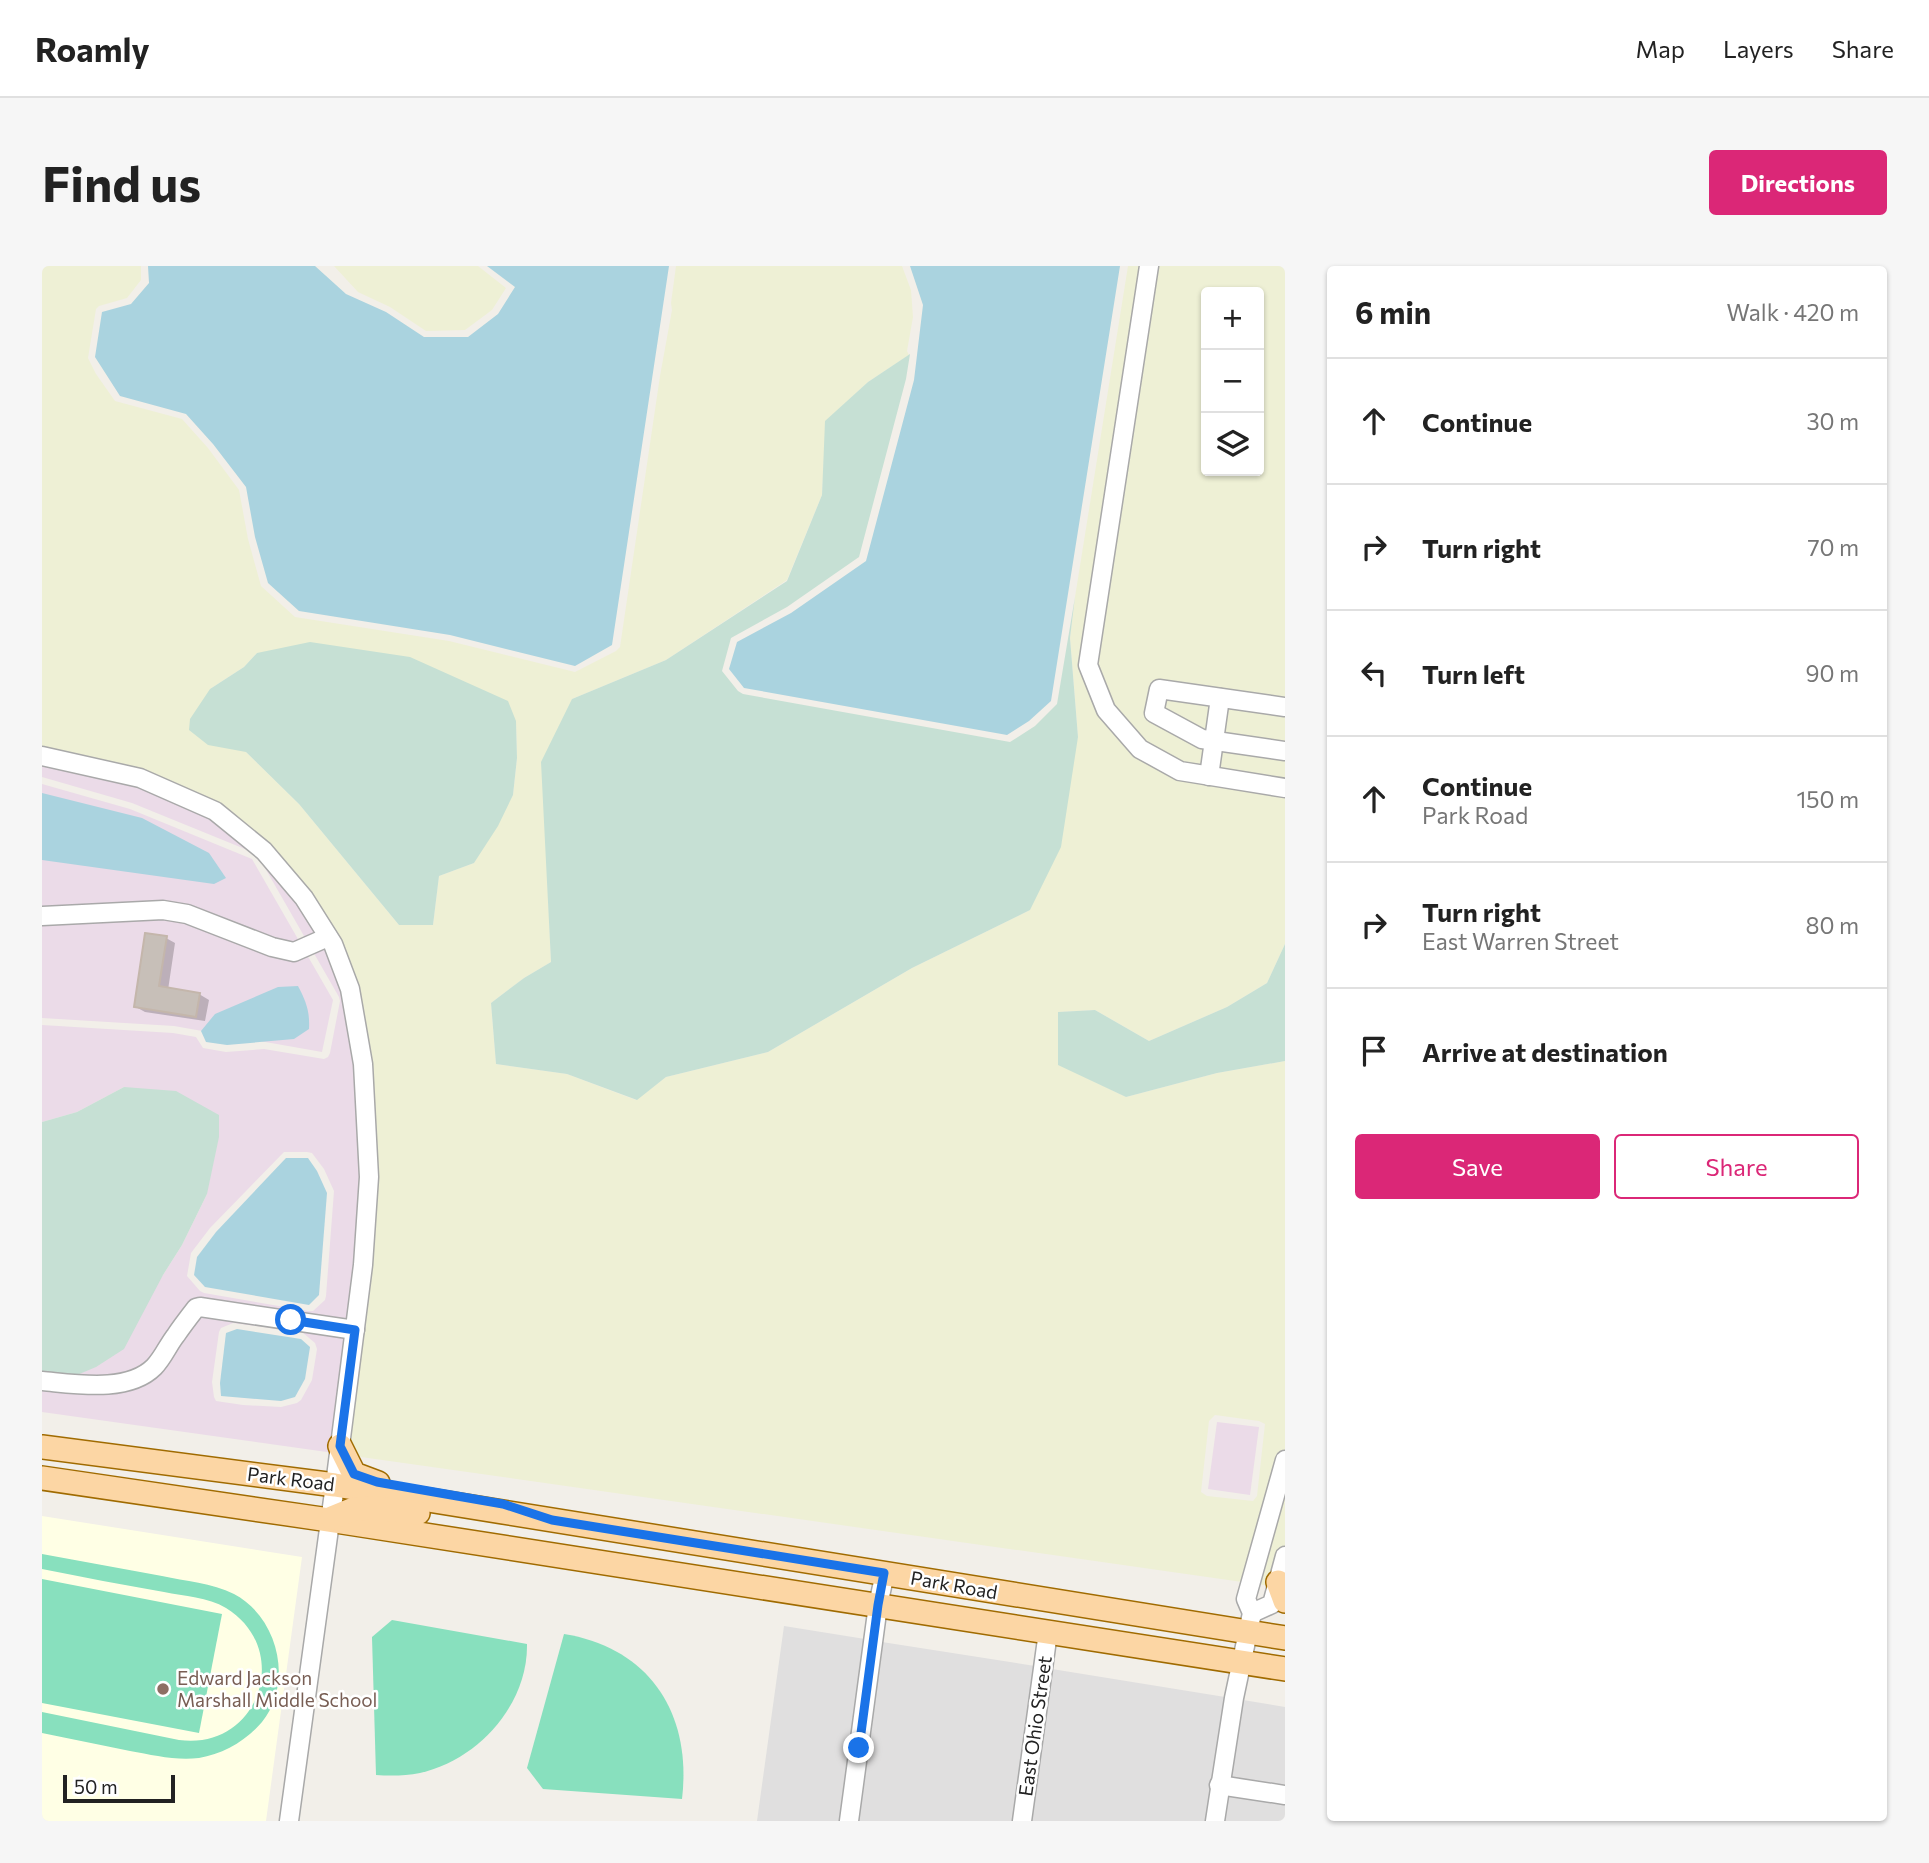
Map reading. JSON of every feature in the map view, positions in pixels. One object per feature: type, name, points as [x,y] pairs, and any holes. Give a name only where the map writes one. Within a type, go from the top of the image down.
[{"type":"main road","points":[[340,1446],[354,1474],[377,1482],[503,1504],[552,1520]]},
{"type":"main road","name":"Park Road","points":[[42,1447],[335,1485],[1105,1610],[1250,1623],[1285,1639]]},
{"type":"main road","name":"Park Road","points":[[42,1478],[1285,1669]]},
{"type":"main road","points":[[95,1486],[119,1479],[190,1486],[291,1502],[335,1485]]},
{"type":"main road","points":[[329,1520],[354,1508],[376,1508],[492,1522],[552,1520]]},
{"type":"main road","points":[[878,1605],[897,1594],[917,1594],[1066,1615],[1105,1610]]},
{"type":"main road","points":[[1241,1662],[1257,1652],[1285,1652]]},
{"type":"street","points":[[1149,266],[1087,665],[1105,710],[1140,749],[1181,771],[1285,788]]},
{"type":"street","points":[[1285,707],[1159,689],[1154,713],[1202,739],[1285,751]]},
{"type":"street","points":[[1209,776],[1220,698]]},
{"type":"street","points":[[42,756],[140,778],[215,811],[264,851],[304,898],[328,937],[350,989],[363,1064],[369,1177],[363,1265],[289,1821]]},
{"type":"street","points":[[42,916],[163,910],[187,914],[288,951],[296,951],[328,937]]},
{"type":"street","points":[[42,1381],[118,1384],[133,1381],[155,1366],[196,1308],[201,1307],[355,1330]]},
{"type":"street","points":[[1214,1821],[1250,1623],[1246,1599],[1285,1460]]},
{"type":"street","points":[[1250,1623],[1272,1604],[1282,1591],[1285,1556]]},
{"type":"street","points":[[849,1821],[884,1573]]},
{"type":"street","name":"East Ohio Street","points":[[1021,1821],[1048,1632]]},
{"type":"street","points":[[1220,1785],[1285,1795]]},
{"type":"shaded area","points":[[42,266],[141,266],[141,280],[127,298],[96,309],[88,358],[115,401],[182,419],[208,448],[239,490],[248,539],[261,586],[295,617],[449,641],[575,672],[620,647],[672,310],[676,266],[902,266],[911,290],[913,317],[907,351],[909,355],[868,382],[826,421],[822,495],[787,580],[666,660],[572,699],[547,868],[551,962],[491,1003],[496,1064],[567,1074],[636,1100],[666,1077],[768,1052],[912,968],[1030,910],[1078,737],[1070,638],[1128,266],[1285,266],[1285,944],[1267,983],[1227,1007],[1149,1041],[1095,1010],[1059,1012],[1058,1064],[1126,1097],[1217,1073],[1285,1061],[1285,1588],[354,1456],[345,1437],[366,1324],[368,1102],[341,953],[291,877],[218,815],[140,781],[42,758]],"holes":[[[257,653],[516,721],[517,758],[513,795],[474,863],[439,876],[433,925],[399,925],[299,804],[246,752],[210,689],[244,667]],[[1215,1415],[1265,1424],[1257,1496],[1253,1501],[1207,1496],[1201,1492],[1209,1421]]]},
{"type":"shaded area","points":[[334,266],[478,266],[506,288],[492,310],[465,330],[426,331],[390,307],[358,292]]},
{"type":"shaded area","points":[[910,354],[906,379],[859,557],[787,607],[731,638],[722,671],[743,694],[1010,742],[1035,726],[1057,704],[1075,597],[1070,638],[1078,737],[1061,847],[1030,910],[912,968],[768,1052],[666,1077],[637,1100],[567,1074],[496,1064],[491,1003],[551,962],[541,762],[572,699],[666,660],[787,581],[822,495],[825,421],[868,382]]},
{"type":"shaded area","points":[[310,642],[410,657],[508,701],[516,721],[517,758],[513,795],[498,826],[474,863],[439,876],[433,925],[399,925],[299,804],[246,752],[208,745],[189,730],[190,719],[210,689],[244,667],[257,653]]},
{"type":"shaded area","points":[[42,758],[140,781],[218,815],[291,877],[341,953],[368,1102],[366,1324],[345,1437],[329,1442],[334,1453],[42,1412],[42,1374],[163,1275],[182,1245],[207,1194],[124,1087],[77,1112],[42,1122],[42,1025],[173,1033],[196,1037],[203,1048],[226,1052],[264,1049],[324,1059],[330,1053],[340,1001],[257,854],[132,803],[42,777]],"holes":[[[284,1152],[312,1153],[324,1169],[334,1191],[325,1300],[313,1311],[308,1311],[200,1291],[187,1276],[191,1253],[210,1228]],[[233,1323],[302,1332],[315,1343],[317,1349],[312,1380],[301,1400],[281,1407],[216,1401],[212,1382],[219,1332],[221,1328]]]},
{"type":"shaded area","points":[[42,784],[130,809],[252,859],[333,1000],[322,1052],[174,1026],[42,1018]]},
{"type":"shaded area","points":[[1285,944],[1285,1061],[1217,1073],[1126,1097],[1058,1065],[1058,1012],[1095,1010],[1149,1041],[1227,1007],[1267,983]]},
{"type":"shaded area","points":[[124,1087],[176,1091],[219,1115],[219,1137],[207,1194],[124,1349],[96,1367],[77,1375],[42,1374],[42,1122],[77,1112]]},
{"type":"shaded area","points":[[1217,1422],[1259,1427],[1250,1495],[1208,1489]]},
{"type":"shaded area","name":"Edward Jackson Marshall Middle School","points":[[42,1516],[302,1557],[266,1821],[42,1821]]},
{"type":"shaded area","points":[[784,1626],[865,1639],[841,1821],[757,1821]]},
{"type":"shaded area","points":[[882,1642],[1035,1666],[1013,1821],[858,1821]]},
{"type":"shaded area","points":[[1052,1669],[1225,1697],[1206,1821],[1030,1821]]},
{"type":"shaded area","points":[[1243,1700],[1285,1707],[1285,1788],[1229,1779]]},
{"type":"shaded area","points":[[1227,1794],[1285,1803],[1285,1821],[1223,1821]]},
{"type":"green space","points":[[42,1554],[208,1585],[226,1590],[249,1604],[271,1634],[279,1670],[272,1706],[262,1722],[249,1735],[225,1750],[190,1759],[156,1756],[42,1733],[42,1712],[179,1740],[206,1739],[229,1730],[247,1714],[258,1694],[262,1671],[258,1648],[247,1626],[226,1608],[196,1597],[42,1569]]},
{"type":"green space","points":[[42,1579],[222,1614],[199,1733],[42,1703]]},
{"type":"green space","points":[[392,1620],[527,1644],[525,1667],[519,1688],[509,1708],[480,1743],[441,1766],[398,1776],[376,1775],[372,1637]]},
{"type":"green space","points":[[564,1634],[594,1642],[621,1654],[642,1670],[659,1690],[672,1714],[680,1740],[682,1799],[543,1789],[527,1768]]},
{"type":"water","points":[[148,266],[315,266],[346,294],[386,312],[424,337],[468,337],[498,314],[515,287],[487,266],[669,266],[612,645],[575,666],[450,635],[299,611],[268,583],[255,537],[246,487],[213,444],[186,414],[120,396],[95,357],[102,312],[131,304],[149,283]]},
{"type":"water","points":[[910,266],[1120,266],[1051,701],[1029,721],[1007,735],[744,688],[729,669],[737,642],[791,613],[866,561],[914,380],[923,305]]},
{"type":"water","points":[[42,793],[142,818],[209,853],[226,878],[214,884],[42,860]]},
{"type":"water","points":[[298,986],[307,1007],[309,1029],[294,1039],[227,1045],[206,1042],[201,1031],[215,1014],[278,987]]},
{"type":"water","points":[[286,1158],[308,1158],[327,1193],[319,1295],[309,1305],[205,1287],[194,1275],[197,1257],[216,1232]]},
{"type":"water","points":[[237,1329],[301,1339],[310,1347],[305,1379],[295,1397],[281,1401],[221,1396],[226,1333]]},
{"type":"building","points":[[145,933],[167,936],[159,986],[200,993],[196,1017],[134,1007]]},
{"type":"place","name":"Edward Jackson Marshall Middle School","points":[[163,1689]]},
{"type":"route","points":[[291,1320],[355,1330],[340,1446],[354,1474],[377,1482],[503,1504],[552,1520],[884,1573],[859,1748]]}]
